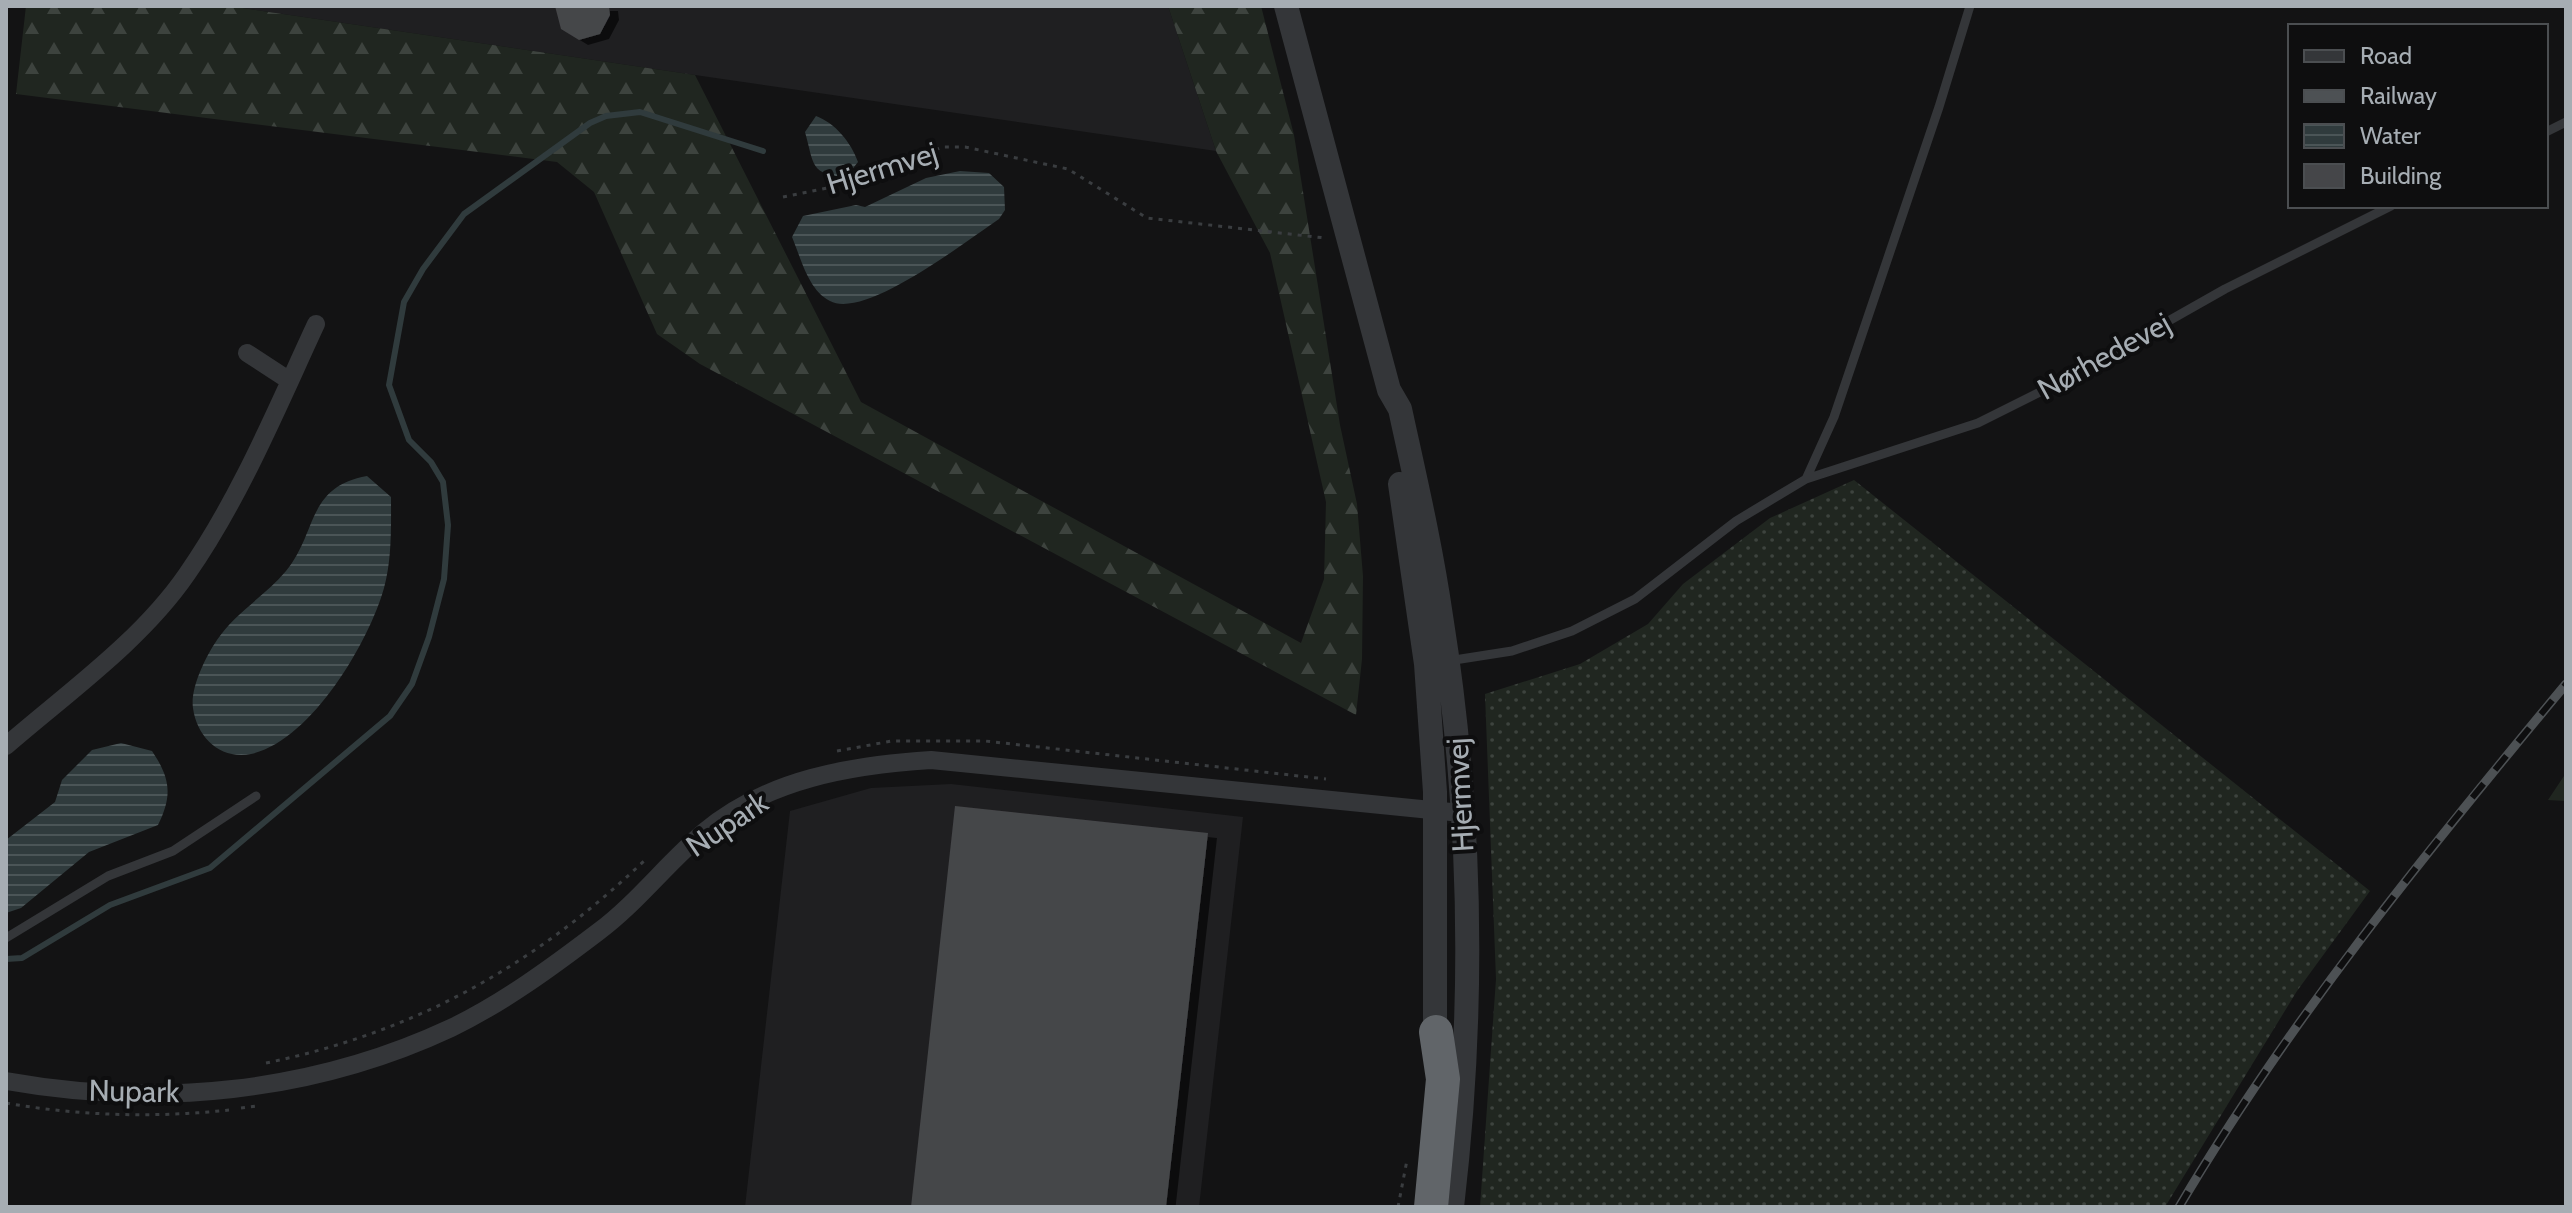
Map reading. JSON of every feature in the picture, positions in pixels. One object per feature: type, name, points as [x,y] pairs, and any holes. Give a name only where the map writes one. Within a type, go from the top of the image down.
[{"type":"highway","points":[[1431,1207],[1443,1079],[1436,1032]]},
{"type":"street","name":"Hjermvej","points":[[1286,6],[1389,390],[1400,409],[1433,568],[1437,662],[1436,1032],[1429,1133],[1417,1207]]},
{"type":"street","points":[[6,746],[140,628],[186,576],[222,519],[316,324]]},
{"type":"street","points":[[247,353],[290,381]]},
{"type":"street","name":"Hjermvej","points":[[1437,662],[1461,813],[1468,985],[1452,1207]]},
{"type":"street","name":"Nupark","points":[[6,1081],[105,1093],[182,1093],[248,1088],[310,1077],[364,1062],[452,1028],[532,981],[602,930],[705,831],[732,814],[774,791],[820,775],[874,763],[931,760],[1461,813]]},
{"type":"lane","points":[[1806,479],[1834,417],[1970,6]]},
{"type":"lane","points":[[2548,131],[2566,122]]},
{"type":"lane","name":"Nørhedevej","points":[[1437,662],[1512,651],[1572,631],[1635,599],[1736,521],[1806,479],[1978,423],[2066,379],[2225,289],[2387,208]]},
{"type":"lane","points":[[6,938],[108,876],[173,851],[256,796]]},
{"type":"path","name":"Hjermvej","points":[[783,197],[842,185],[943,147],[965,147],[1068,169],[1147,218],[1294,237],[1322,239],[1347,233]]},
{"type":"path","points":[[823,755],[852,747],[940,739],[1335,780]]},
{"type":"path","points":[[260,1064],[373,1035],[444,1005],[529,957],[605,899],[647,858]]},
{"type":"path","points":[[6,1103],[102,1114],[183,1115],[263,1105]]},
{"type":"path","points":[[1398,1207],[1408,1154]]},
{"type":"shaded area","points":[[229,6],[1168,6],[1216,151],[695,75]]},
{"type":"shaded area","points":[[951,784],[1243,817],[1199,1207],[745,1207],[790,811],[871,788]]},
{"type":"green space","points":[[26,6],[229,6],[695,75],[861,402],[1301,643],[1324,579],[1326,502],[1270,253],[1216,151],[1168,6],[1261,6],[1294,135],[1340,425],[1357,504],[1363,576],[1362,659],[1356,715],[700,364],[657,334],[594,192],[557,162],[16,94]]},
{"type":"green space","points":[[1854,480],[2370,891],[2297,991],[2165,1207],[1480,1207],[1496,979],[1485,694],[1580,664],[1648,624],[1683,584],[1770,518]]},
{"type":"green space","points":[[2566,773],[2566,801],[2548,800]]},
{"type":"water","points":[[816,116],[836,128],[855,155],[858,162],[846,177],[826,174],[812,160],[805,132]]},
{"type":"water","points":[[960,171],[989,173],[1004,187],[1005,210],[999,219],[940,260],[890,289],[846,304],[822,296],[806,273],[792,237],[803,216],[856,205],[865,207],[926,178]]},
{"type":"water","points":[[367,476],[391,497],[391,520],[387,577],[365,635],[334,686],[295,730],[273,745],[251,754],[230,754],[221,750],[205,737],[193,708],[196,682],[208,655],[232,621],[286,571],[323,501],[333,490],[347,482]]},
{"type":"water","points":[[121,743],[152,751],[163,770],[167,796],[158,825],[89,852],[21,908],[6,913],[6,840],[55,802],[62,780],[92,750]]},
{"type":"building","points":[[555,6],[609,6],[610,15],[600,34],[579,40],[561,29]]},
{"type":"building","points":[[955,806],[1208,833],[1166,1207],[911,1207]]},
{"type":"waterway","points":[[6,959],[22,958],[110,905],[210,868],[390,716],[412,684],[429,637],[444,579],[448,525],[443,482],[431,462],[409,440],[389,385],[404,302],[423,269],[464,214],[590,123],[606,116],[640,112],[763,151]]},
{"type":"railway","points":[[2179,1207],[2267,1069],[2362,938],[2566,684]]}]
